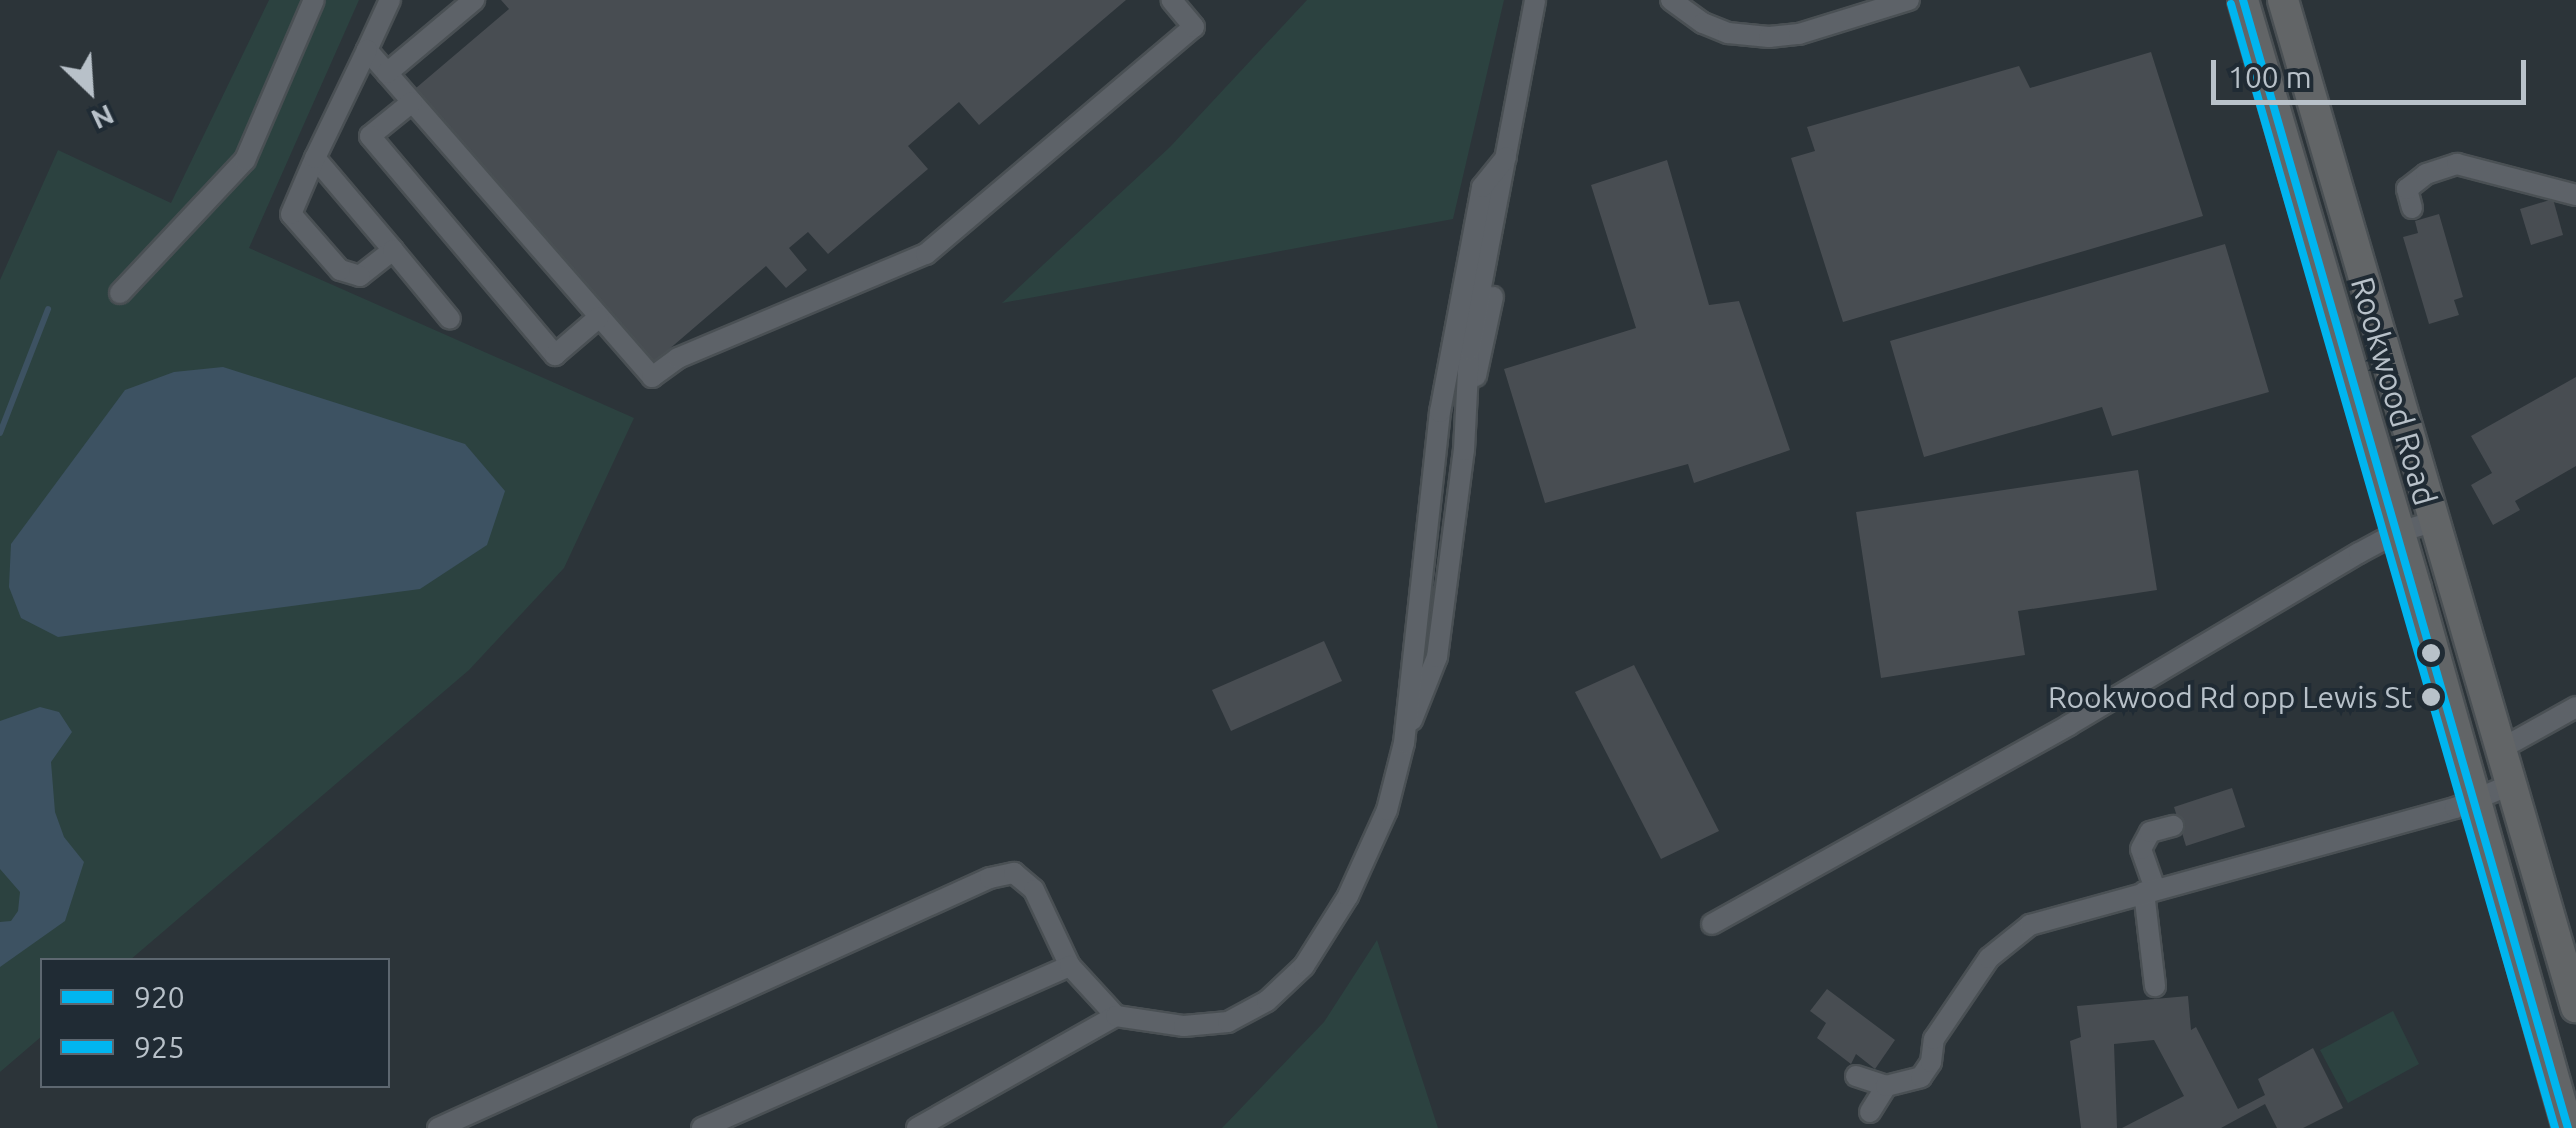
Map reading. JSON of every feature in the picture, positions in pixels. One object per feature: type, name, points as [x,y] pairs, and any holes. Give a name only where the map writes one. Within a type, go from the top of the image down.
[{"type":"highway","name":"Rookwood Road","points":[[2243,0],[2568,1128]]},
{"type":"highway","name":"Rookwood Road","points":[[2283,0],[2576,1008]]},
{"type":"street","points":[[120,293],[245,160],[314,0]]},
{"type":"street","points":[[390,0],[291,214],[340,270],[360,276],[393,250]]},
{"type":"street","points":[[387,73],[474,0]]},
{"type":"street","points":[[367,50],[652,376],[678,358],[926,254],[1194,27],[1171,0]]},
{"type":"street","points":[[918,1128],[1116,1016],[1184,1026],[1228,1022],[1267,1001],[1304,966],[1348,896],[1387,810],[1404,743],[1437,657],[1469,396],[1484,349],[1510,189],[1506,157],[1535,0]]},
{"type":"street","points":[[1671,0],[1703,23],[1728,33],[1769,36],[1799,34],[1909,0]]},
{"type":"street","points":[[412,102],[370,136],[543,340],[556,355],[598,318]]},
{"type":"street","points":[[1404,743],[1440,412],[1482,187],[1506,157]]},
{"type":"street","points":[[315,158],[450,318]]},
{"type":"street","points":[[2412,208],[2407,189],[2426,174],[2457,164],[2576,195]]},
{"type":"street","points":[[1712,924],[2069,725],[2398,532],[2433,522]]},
{"type":"street","points":[[2499,750],[2576,708]]},
{"type":"street","points":[[1856,1076],[1886,1086],[1921,1077],[1931,1062],[1934,1039],[1989,958],[2030,925],[2474,802],[2510,785]]},
{"type":"street","points":[[2156,986],[2142,849],[2150,832],[2173,826]]},
{"type":"street","points":[[438,1128],[990,878],[1014,873],[1034,890],[1070,966],[1116,1016]]},
{"type":"street","points":[[702,1128],[1070,966]]},
{"type":"street","points":[[1870,1112],[1886,1086]]},
{"type":"green space","points":[[269,0],[359,0],[249,248],[634,418],[564,568],[469,670],[132,958],[40,958],[40,1038],[0,1072],[0,280],[58,150],[171,203]]},
{"type":"green space","points":[[1307,0],[1504,0],[1453,219],[1002,303],[1170,147]]},
{"type":"green space","points":[[1377,940],[1438,1128],[1222,1128],[1324,1022]]},
{"type":"green space","points":[[2393,1011],[2419,1064],[2348,1103],[2320,1050]]},
{"type":"water","points":[[223,367],[465,444],[505,491],[487,545],[420,589],[58,637],[21,618],[9,587],[11,544],[125,390],[174,372]]},
{"type":"water","points":[[40,707],[59,712],[72,732],[51,762],[55,812],[64,837],[84,862],[65,921],[0,967],[0,922],[11,921],[18,911],[20,892],[0,869],[0,721]]},
{"type":"building","points":[[501,0],[1126,0],[979,125],[959,102],[908,146],[928,169],[828,254],[808,232],[789,248],[807,270],[786,288],[766,266],[653,363],[416,88],[509,9]]},
{"type":"building","points":[[2151,52],[2203,216],[1843,322],[1791,158],[1815,151],[1807,127],[2019,66],[2030,88]]},
{"type":"building","points":[[1667,160],[1709,305],[1739,301],[1790,450],[1694,483],[1688,464],[1545,503],[1504,369],[1636,328],[1591,185]]},
{"type":"building","points":[[2553,199],[2563,235],[2531,245],[2520,209]]},
{"type":"building","points":[[2439,214],[2463,297],[2454,300],[2459,315],[2429,324],[2403,237],[2418,233],[2415,221]]},
{"type":"building","points":[[2225,244],[2269,392],[2112,436],[2102,407],[1924,457],[1890,341]]},
{"type":"building","points":[[2576,377],[2576,466],[2515,501],[2520,510],[2493,525],[2471,485],[2492,473],[2471,436]]},
{"type":"building","points":[[2138,470],[2157,590],[2018,611],[2025,655],[1881,678],[1856,512]]},
{"type":"building","points":[[1428,585],[1437,586],[1433,612],[1424,611]]},
{"type":"building","points":[[1324,641],[1342,681],[1231,731],[1212,690]]},
{"type":"building","points":[[1634,665],[1719,831],[1661,859],[1575,692]]},
{"type":"building","points":[[2232,788],[2245,827],[2186,846],[2174,807]]},
{"type":"building","points":[[1827,989],[1895,1040],[1875,1069],[1856,1054],[1851,1064],[1817,1038],[1826,1023],[1810,1011]]},
{"type":"building","points":[[2188,996],[2191,1030],[2196,1027],[2238,1109],[2265,1095],[2258,1079],[2313,1048],[2343,1108],[2303,1128],[2277,1128],[2265,1104],[2221,1128],[2122,1128],[2184,1096],[2154,1040],[2114,1044],[2117,1128],[2081,1128],[2070,1041],[2081,1037],[2077,1006]]},
{"type":"waterway","points":[[0,433],[48,309]]},
{"type":"transit line","name":"920","points":[[2243,0],[2568,1128]]},
{"type":"transit line","name":"925","points":[[2231,4],[2555,1128]]},
{"type":"place","name":"Rookwood Rd opp Lewis St","points":[[2431,697]]}]
